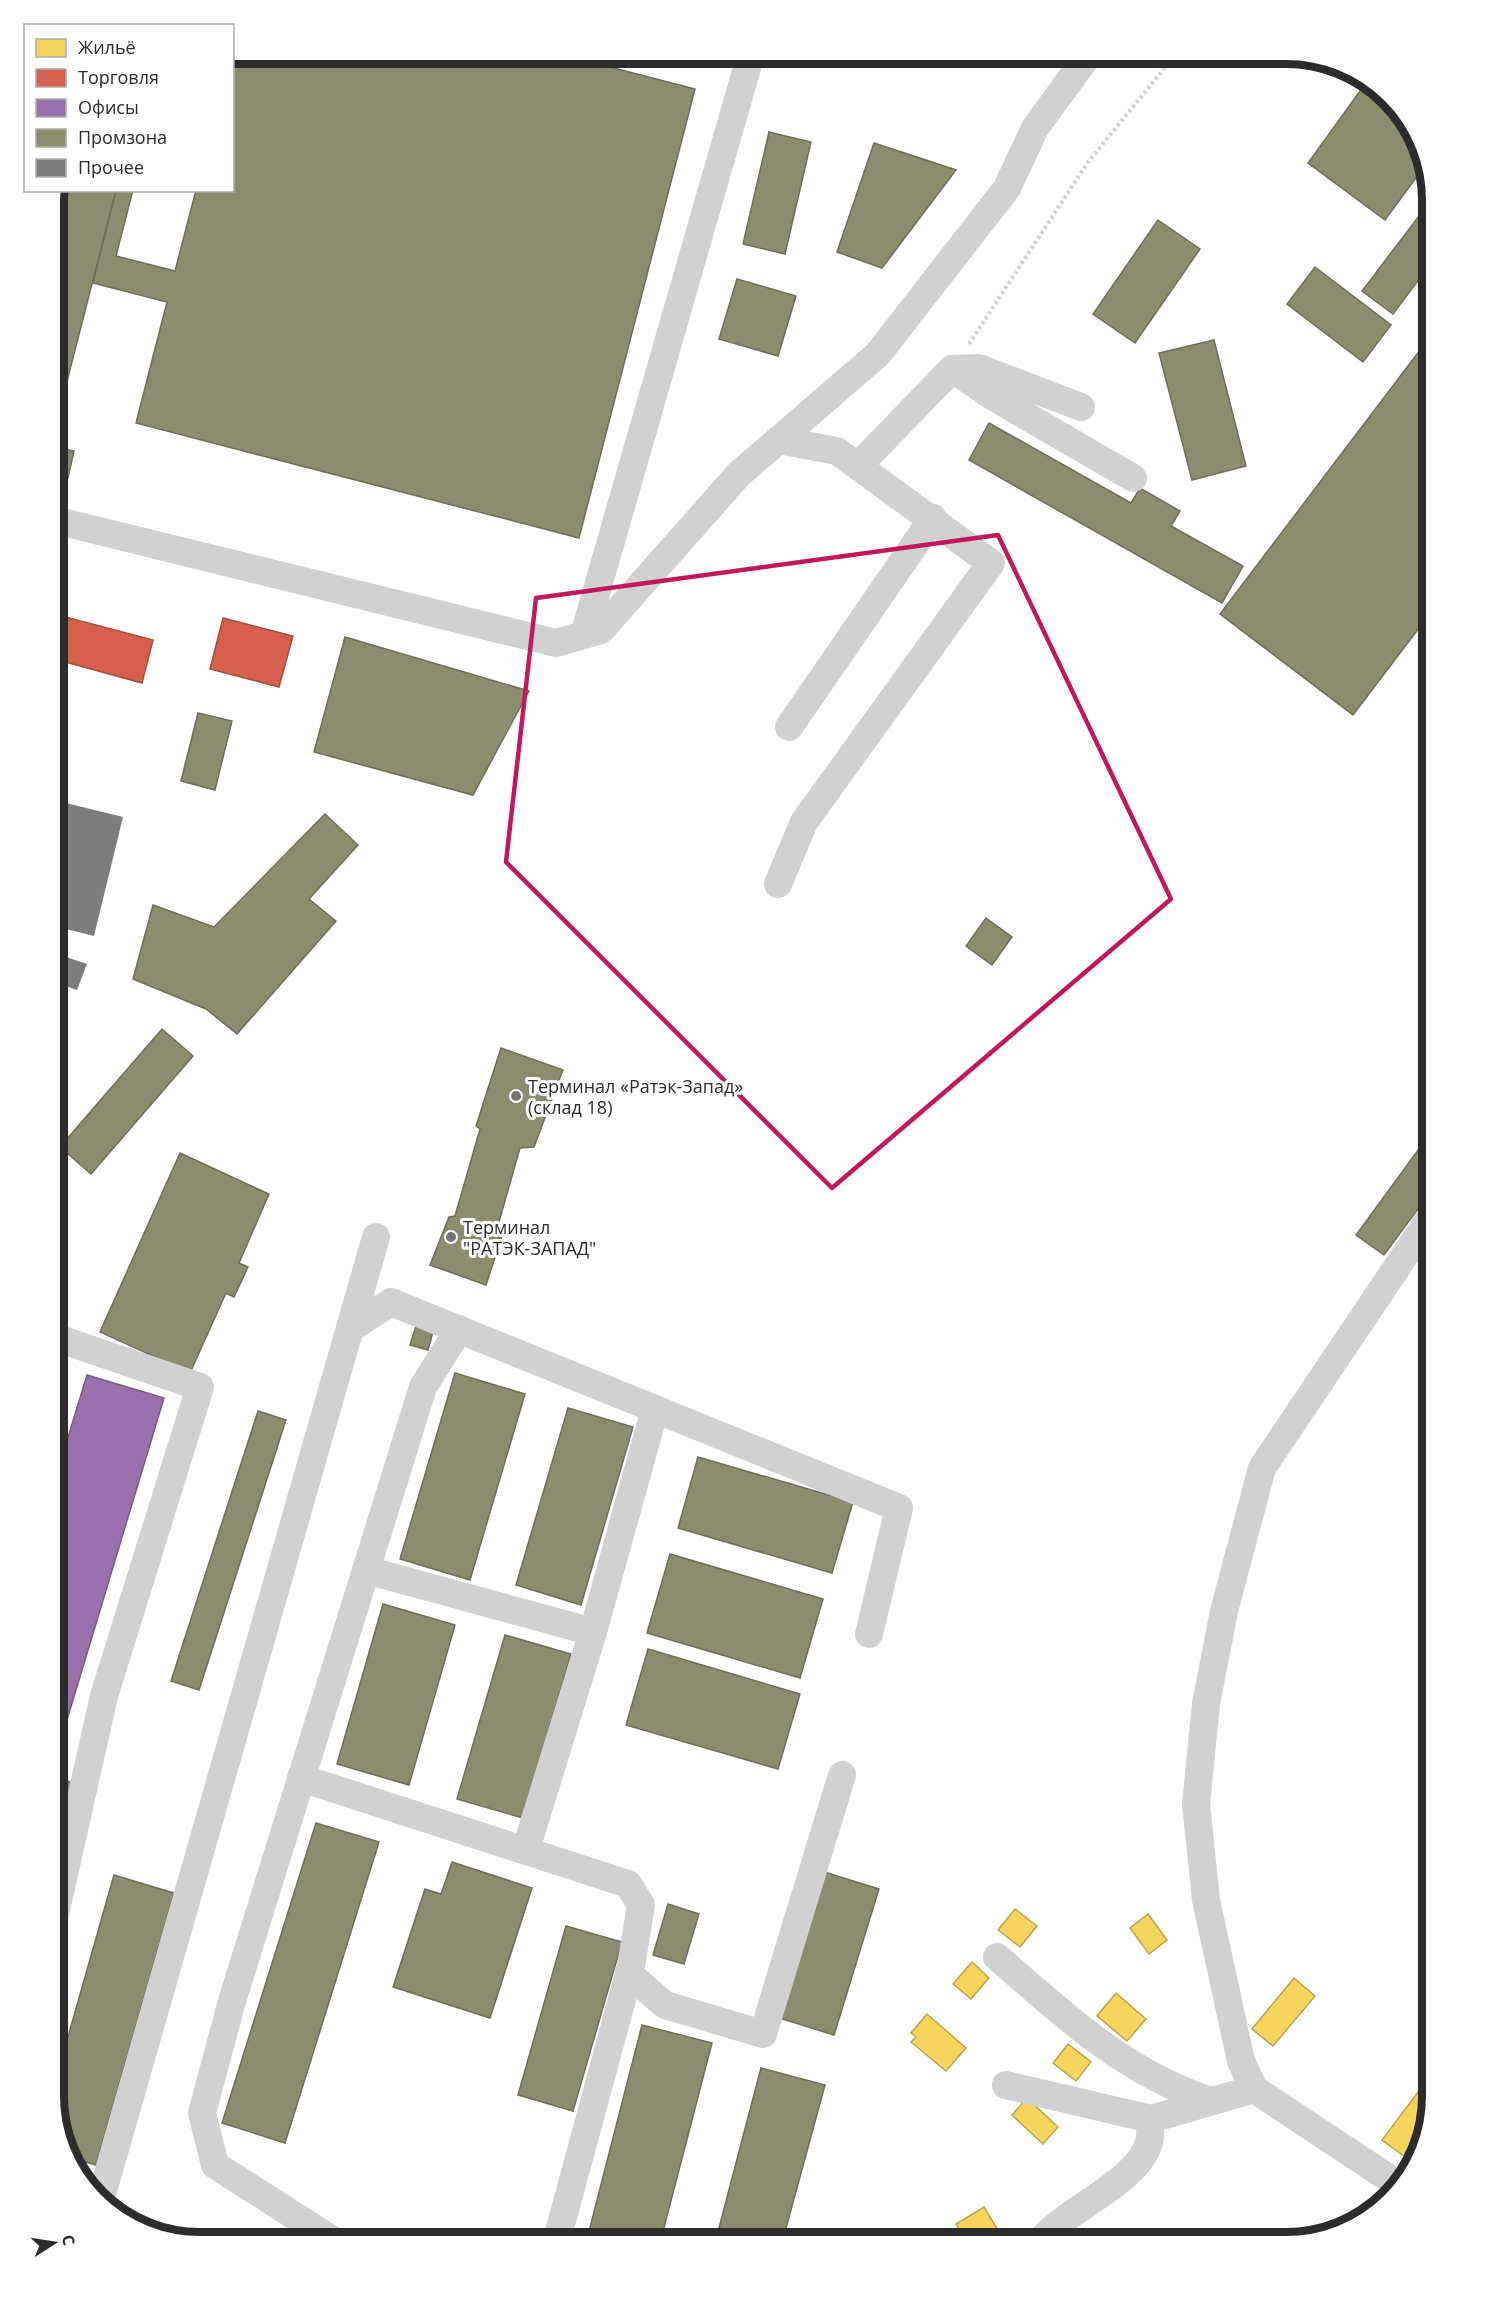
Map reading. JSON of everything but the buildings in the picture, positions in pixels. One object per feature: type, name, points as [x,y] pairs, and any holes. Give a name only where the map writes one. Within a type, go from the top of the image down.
[{"type":"lane","points":[[584,635],[748,65]]},
{"type":"lane","points":[[65,523],[556,643],[601,630],[739,474],[879,354],[1008,188],[1035,128],[1081,65]]},
{"type":"lane","points":[[858,466],[952,369],[979,368],[1082,407]]},
{"type":"lane","points":[[952,369],[992,396],[1133,478]]},
{"type":"lane","points":[[778,440],[830,448],[933,519],[991,563],[804,822],[778,884]]},
{"type":"lane","points":[[789,727],[933,519]]},
{"type":"lane","points":[[1392,2181],[1254,2089],[1241,2061],[1206,1900],[1196,1804],[1206,1704],[1224,1611],[1262,1468],[1422,1230]]},
{"type":"lane","points":[[103,2191],[376,1237]]},
{"type":"lane","points":[[351,1328],[391,1302],[899,1508],[869,1634]]},
{"type":"lane","points":[[320,2232],[215,2165],[202,2113],[232,2001],[423,1387],[459,1329]]},
{"type":"lane","points":[[64,1340],[200,1388],[104,1696],[64,1874]]},
{"type":"lane","points":[[526,1849],[593,1632],[655,1409]]},
{"type":"lane","points":[[366,1570],[593,1632]]},
{"type":"lane","points":[[629,1974],[665,2005],[764,2034],[842,1775]]},
{"type":"lane","points":[[301,1778],[526,1849],[628,1884],[641,1905],[629,1974],[559,2232]]},
{"type":"lane","points":[[997,1957],[1090,2037],[1173,2089],[1211,2102]]},
{"type":"lane","points":[[1006,2085],[1151,2119],[1254,2089]]},
{"type":"lane","points":[[1048,2232],[1133,2170],[1149,2144],[1151,2119]]},
{"type":"path","points":[[952,369],[1088,162],[1167,65]]},
{"type":"highlighted area","points":[[998,535],[1171,899],[832,1188],[506,862],[536,598]]},
{"type":"place","name":"Терминал «Ратэк-Запад» (склад 18)","points":[[516,1096]]},
{"type":"place","name":"Терминал \"РАТЭК-ЗАПАД\"","points":[[451,1237]]}]
